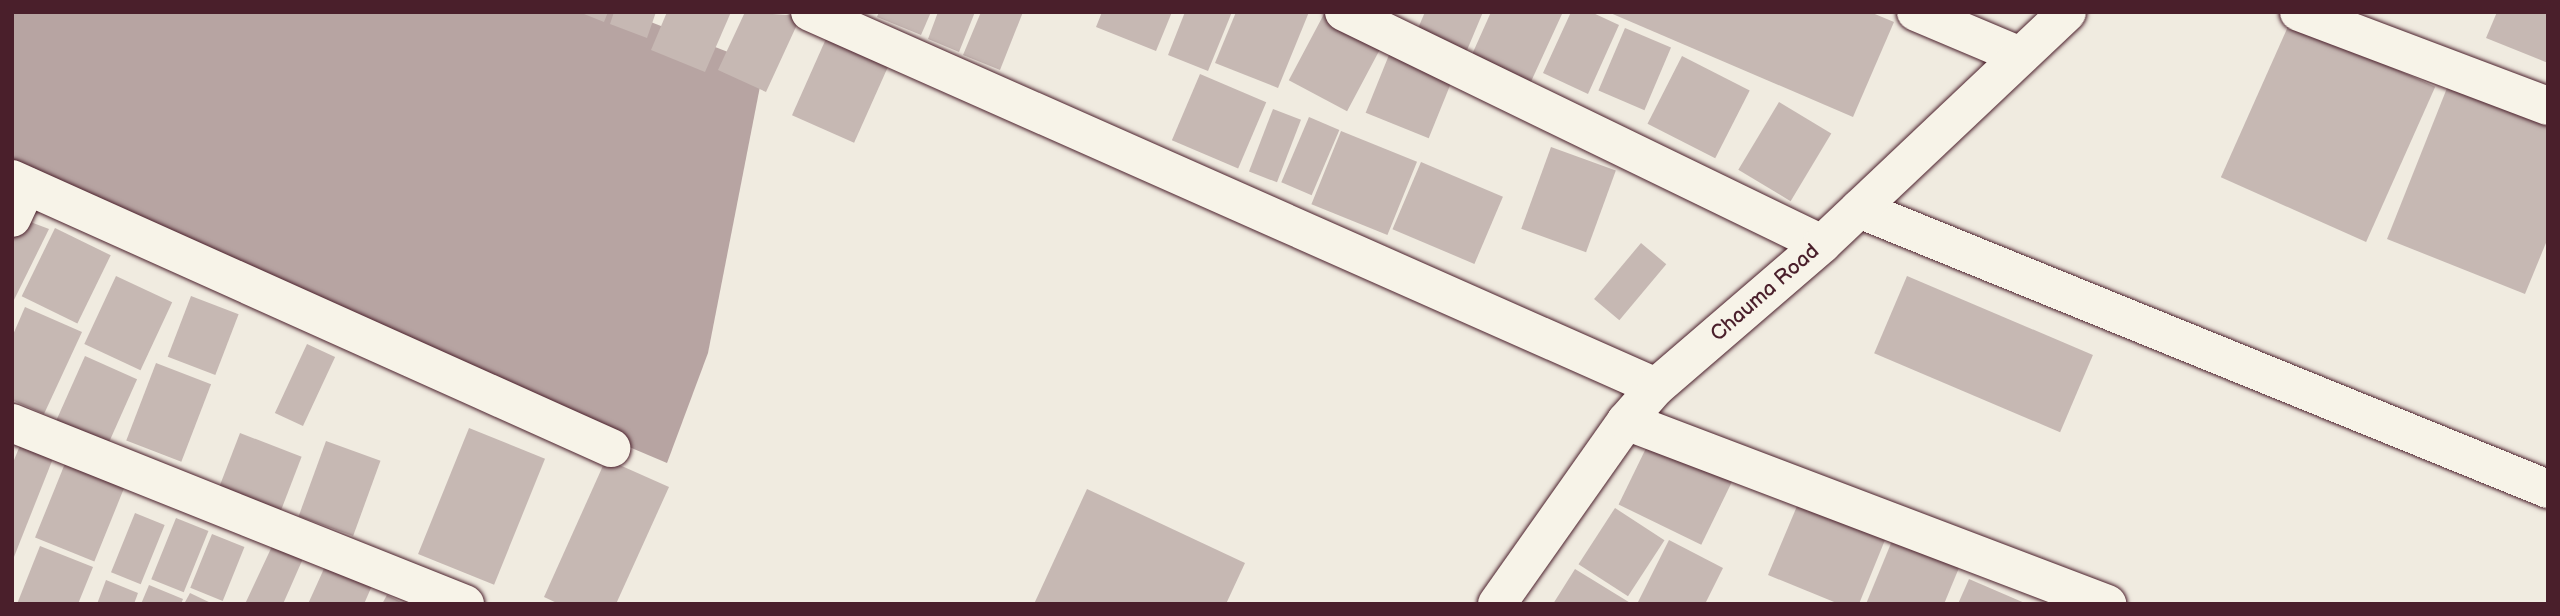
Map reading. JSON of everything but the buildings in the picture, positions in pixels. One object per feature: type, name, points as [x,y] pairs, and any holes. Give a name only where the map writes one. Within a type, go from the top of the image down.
[{"type":"street","points":[[810,12],[1656,387]]},
{"type":"street","points":[[1344,12],[1822,244]]},
{"type":"street","points":[[1916,12],[2018,55]]},
{"type":"street","name":"Chauma Road","points":[[1497,604],[1626,421],[1656,387],[1822,244],[2018,55],[2067,12]]},
{"type":"street","points":[[2299,12],[2548,106]]},
{"type":"street","points":[[17,194],[611,448]]},
{"type":"street","points":[[1859,209],[2548,489]]},
{"type":"street","points":[[1626,421],[2107,604]]},
{"type":"street","points":[[12,423],[465,604]]},
{"type":"shaded area","points":[[12,12],[625,12],[764,66],[708,353],[667,463],[12,186]]}]
